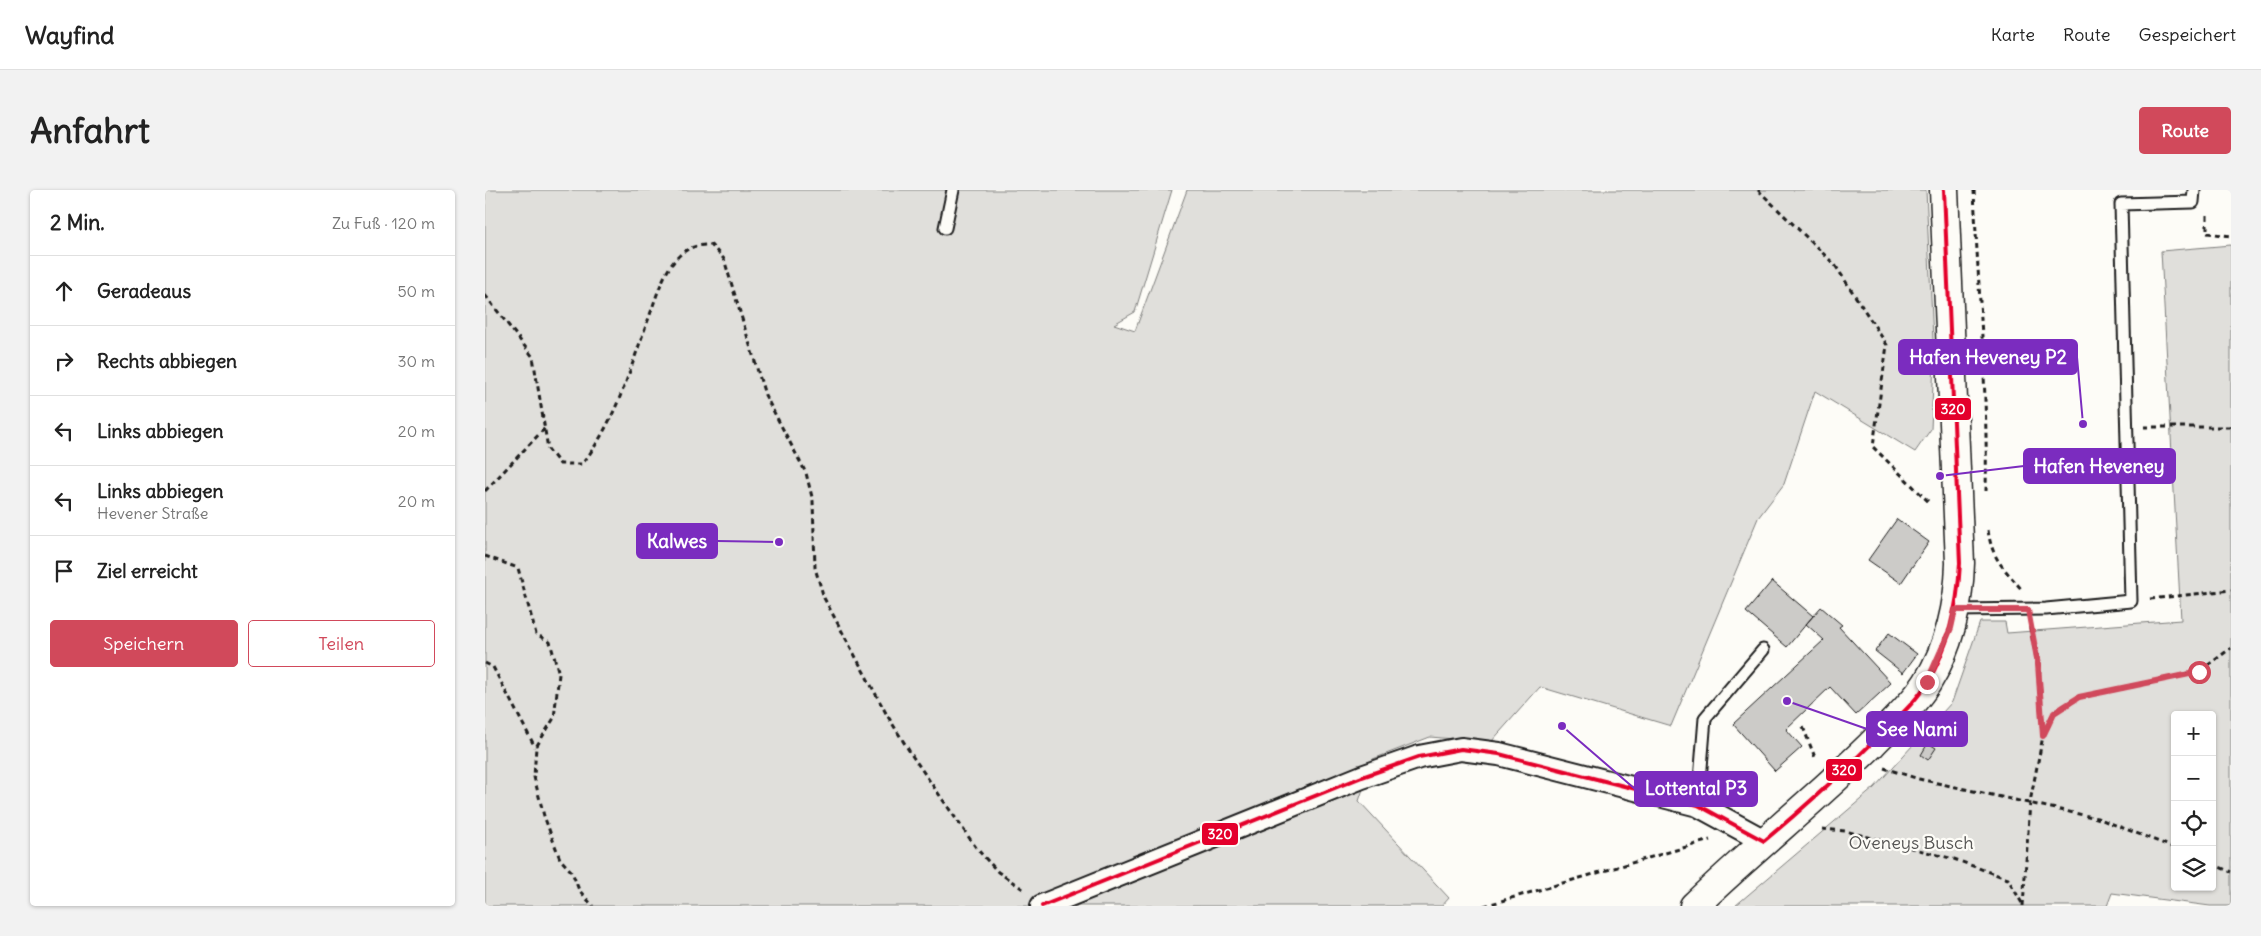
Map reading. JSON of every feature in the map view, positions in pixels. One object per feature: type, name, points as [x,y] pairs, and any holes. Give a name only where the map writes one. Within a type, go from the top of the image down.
[{"type":"street","points":[[1694,906],[1754,836],[1788,821],[1835,780],[1908,707],[1927,682],[1951,628],[1959,586],[1960,563],[1944,190]]},
{"type":"street","points":[[1043,905],[1362,777],[1419,757],[1461,749],[1499,754],[1698,805],[1754,836]]},
{"type":"lane","points":[[945,228],[953,190]]},
{"type":"lane","points":[[1955,610],[2028,610],[2131,601],[2121,204],[2194,196]]},
{"type":"lane","points":[[1698,805],[1705,718],[1763,650]]},
{"type":"path","points":[[1758,190],[1835,265],[1887,345],[1873,447],[1935,508],[1958,504]]},
{"type":"path","points":[[1974,190],[1987,417],[1986,496]]},
{"type":"path","points":[[2194,196],[2207,206],[2207,233],[2231,236]]},
{"type":"path","points":[[485,295],[533,357],[549,449],[559,464],[582,464],[596,447],[617,406],[662,282],[679,256],[695,245],[711,245],[724,259],[765,395],[806,473],[813,501],[815,568],[824,598],[887,715],[977,849],[998,872],[1043,905]]},
{"type":"path","points":[[2127,428],[2231,427]]},
{"type":"path","points":[[485,491],[545,428]]},
{"type":"path","points":[[1987,524],[1990,548],[2003,572],[2025,594],[2038,664],[2043,736],[2031,802],[2023,906]]},
{"type":"path","points":[[485,556],[518,568],[536,634],[550,642],[559,674],[554,718],[536,747],[534,777],[560,858],[572,872],[579,890],[593,906]]},
{"type":"path","points":[[2131,601],[2231,590]]},
{"type":"path","points":[[2043,736],[2054,713],[2079,697],[2199,672],[2221,658],[2231,648]]},
{"type":"path","points":[[485,663],[493,667],[536,747]]},
{"type":"path","points":[[1803,727],[1818,766],[1835,780]]},
{"type":"path","points":[[1856,760],[1919,779],[2031,802],[2097,818],[2171,846]]},
{"type":"path","points":[[1788,821],[1799,830],[1829,828],[1954,858],[2009,879],[2023,906]]},
{"type":"path","points":[[1484,906],[1754,836]]},
{"type":"path","points":[[2216,866],[2231,872]]},
{"type":"green space","points":[[485,190],[1172,190],[1135,312],[1114,324],[1135,331],[1187,190],[1926,190],[1934,361],[1931,429],[1915,452],[1815,391],[1784,484],[1758,518],[1671,726],[1540,687],[1491,742],[1430,737],[1373,759],[1359,801],[1449,898],[1442,906],[485,906]]},
{"type":"green space","name":"Oveneys Busch","points":[[2231,245],[2231,906],[2210,906],[2112,893],[2107,906],[1735,906],[1874,788],[1952,702],[1980,622],[2005,622],[2007,633],[2181,620],[2161,251]]},
{"type":"building","points":[[1897,519],[1929,542],[1901,583],[1868,560]]},
{"type":"building","points":[[1772,581],[1813,616],[1787,647],[1746,612]]},
{"type":"building","points":[[1821,607],[1842,625],[1839,627],[1891,683],[1856,715],[1830,687],[1786,729],[1802,747],[1775,771],[1733,724],[1824,640],[1806,624]]},
{"type":"building","points":[[1889,633],[1917,654],[1903,673],[1875,651]]},
{"type":"building","points":[[1928,743],[1936,748],[1928,760],[1921,755]]},
{"type":"transit line","name":"320","points":[[1764,841],[1837,777],[1911,704],[1935,669],[1947,640],[1957,594],[1960,563],[1944,190]]},
{"type":"transit line","name":"320","points":[[1042,906],[1362,777],[1419,757],[1461,749],[1499,754],[1698,805],[1764,841]]},
{"type":"place","name":"Hafen Heveney P2","points":[[2083,424]]},
{"type":"place","name":"Hafen Heveney","points":[[1940,476]]},
{"type":"place","name":"Kalwes","points":[[779,542]]},
{"type":"place","name":"See Nami","points":[[1787,701]]},
{"type":"place","name":"Lottental P3","points":[[1562,726]]},
{"type":"route","points":[[1927,682],[1951,628],[1955,610],[2028,610],[2038,664],[2043,736],[2054,713],[2068,702],[2079,697],[2155,683],[2199,672]]}]
